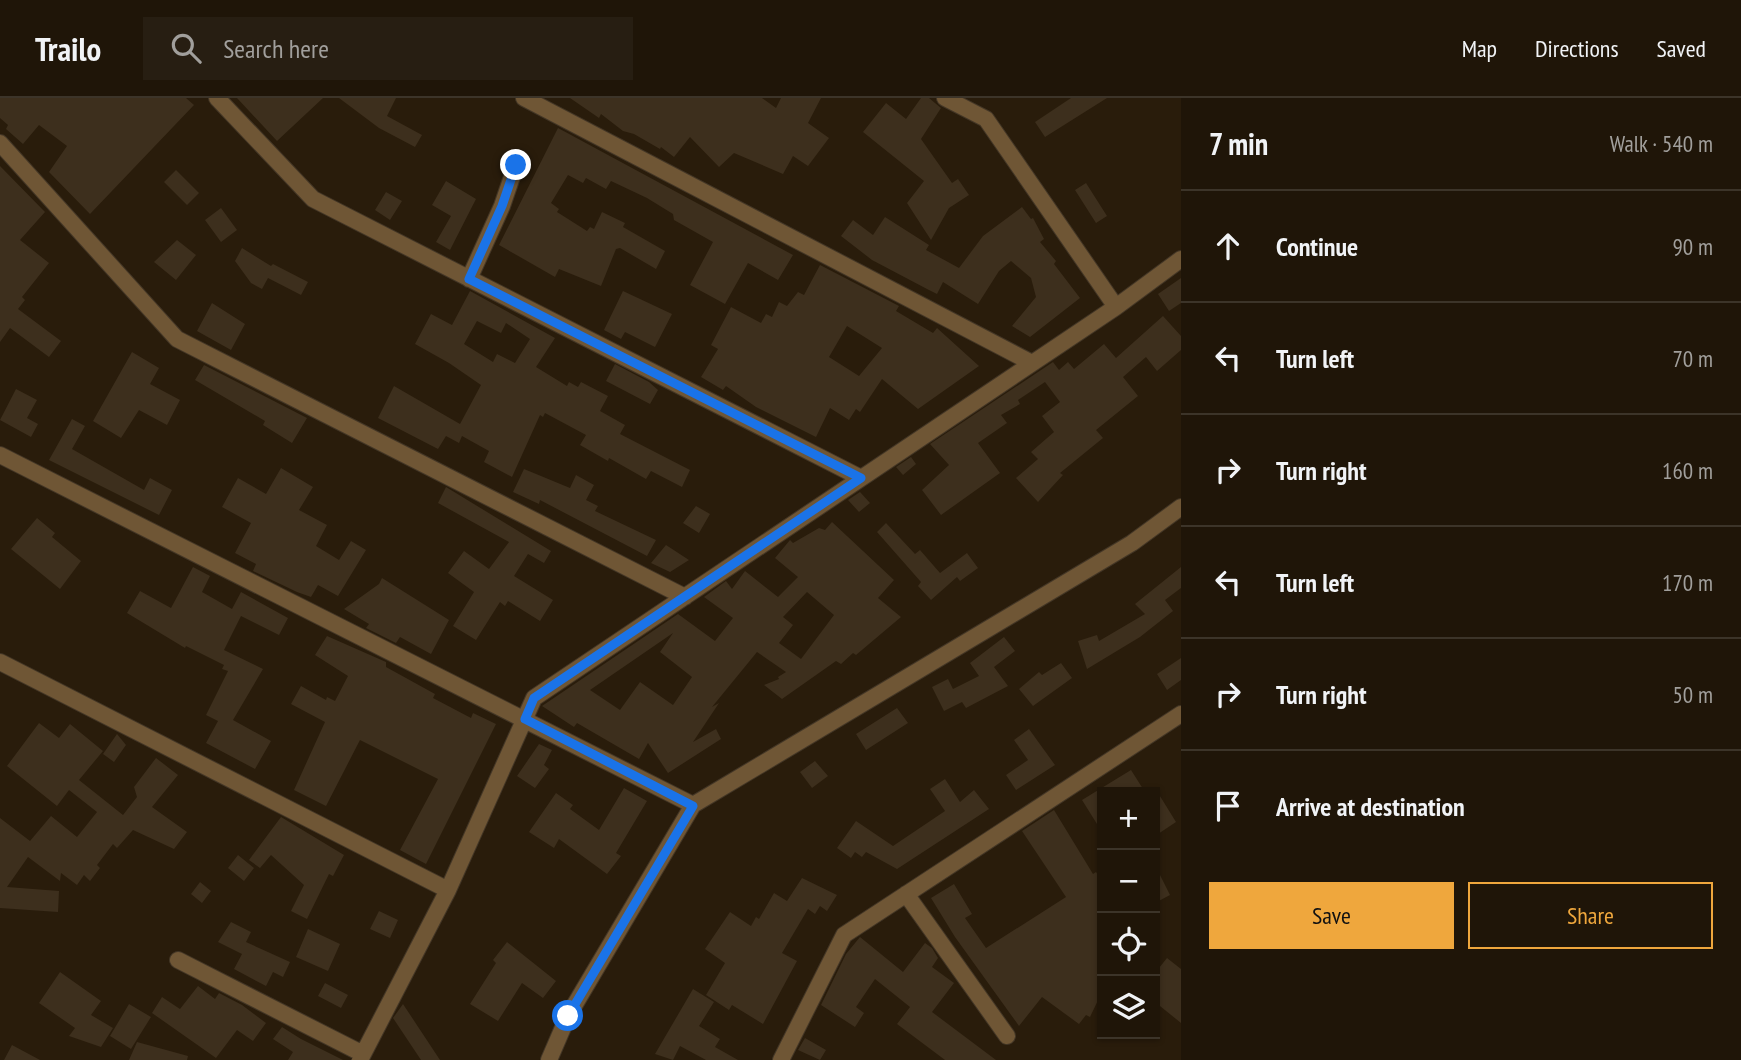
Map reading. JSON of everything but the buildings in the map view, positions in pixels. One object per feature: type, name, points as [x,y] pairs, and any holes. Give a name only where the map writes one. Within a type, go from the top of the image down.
[{"type":"street","points":[[217,98],[313,199],[861,478]]},
{"type":"street","points":[[524,98],[1032,363]]},
{"type":"street","points":[[945,98],[986,119],[1116,307]]},
{"type":"street","points":[[0,143],[177,339],[685,597]]},
{"type":"street","points":[[469,279],[502,206],[516,165]]},
{"type":"street","points":[[178,960],[362,1057],[447,890],[534,698],[1116,307],[1181,259]]},
{"type":"street","points":[[0,455],[693,806]]},
{"type":"street","points":[[549,1060],[568,1016],[693,806],[1132,543],[1181,508]]},
{"type":"street","points":[[0,662],[447,890]]},
{"type":"street","points":[[784,1059],[844,935],[1181,714]]},
{"type":"street","points":[[906,894],[1007,1036]]},
{"type":"route","points":[[516,165],[502,206],[469,279],[861,478],[534,698],[525,719],[693,806],[568,1016]]}]
